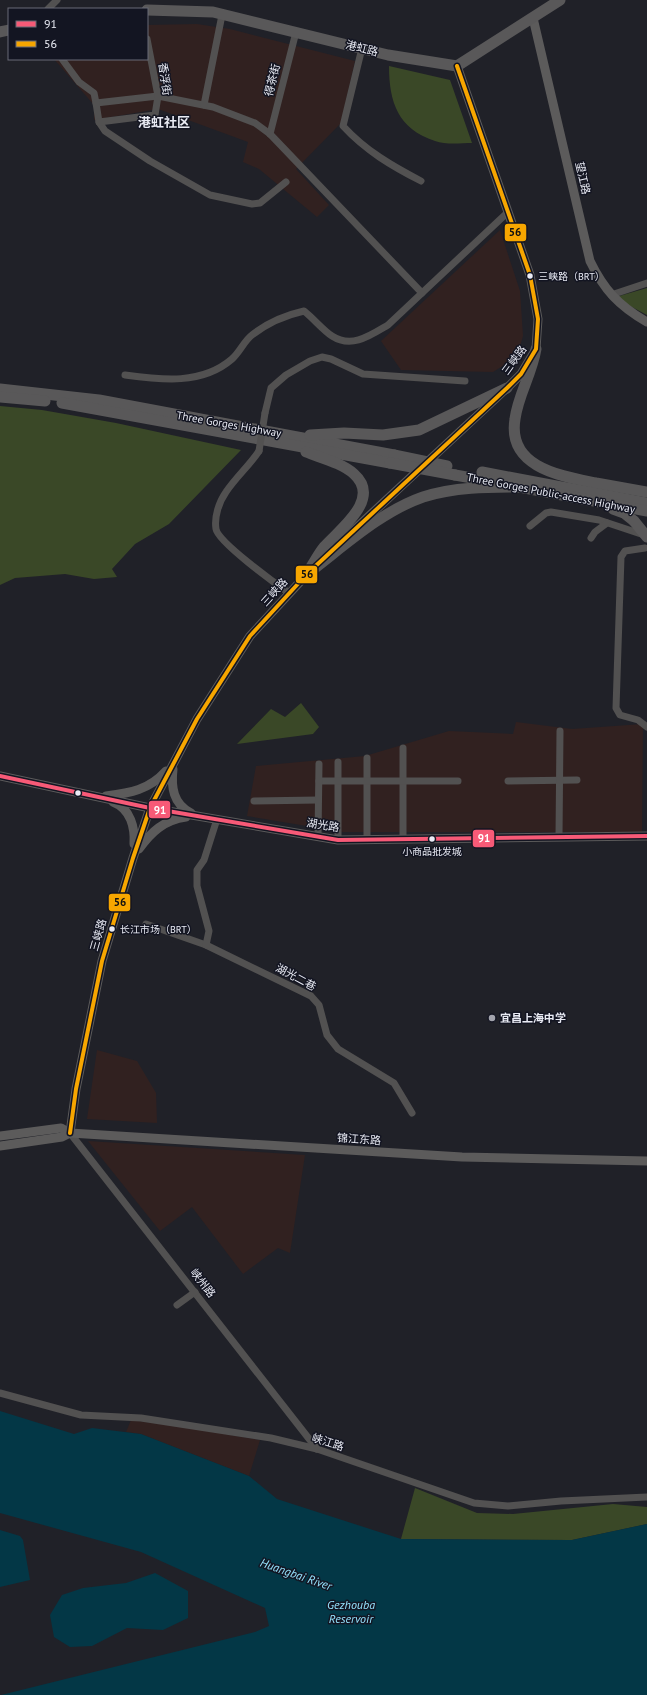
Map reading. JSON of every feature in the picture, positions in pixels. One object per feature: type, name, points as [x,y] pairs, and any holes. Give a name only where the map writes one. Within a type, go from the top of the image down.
[{"type":"highway","points":[[457,66],[560,0]]},
{"type":"highway","name":"港虹路","points":[[148,10],[214,12],[388,54],[457,66]]},
{"type":"highway","points":[[536,350],[534,366],[524,387],[514,421],[517,441],[527,457],[541,469],[560,476],[647,492]]},
{"type":"highway","points":[[287,439],[344,433],[383,435],[419,430],[507,388]]},
{"type":"highway","name":"Three Gorges Highway","points":[[0,389],[99,400],[287,439],[456,471]]},
{"type":"highway","name":"Three Gorges Highway","points":[[0,397],[86,407],[287,439]]},
{"type":"highway","points":[[287,439],[347,469],[354,474],[360,482],[363,492],[360,507],[324,548],[306,574]]},
{"type":"highway","name":"Three Gorges Public-access Highway","points":[[456,471],[520,487],[647,511]]},
{"type":"highway","name":"Three Gorges Public-access Highway","points":[[456,471],[647,502]]},
{"type":"highway","points":[[306,574],[366,529],[412,502],[437,494],[462,489],[520,487]]},
{"type":"highway","points":[[598,502],[624,513],[634,521],[646,540]]},
{"type":"main road","name":"望江路","points":[[533,18],[590,261],[599,279],[611,295],[631,312],[647,322]]},
{"type":"main road","name":"三峡路","points":[[70,1133],[76,1089],[102,961],[133,858],[150,808],[197,719],[250,636],[306,574],[507,388],[521,374],[536,350],[538,319],[530,275],[457,66]]},
{"type":"main road","points":[[99,797],[127,794],[144,789],[158,780],[174,763]]},
{"type":"main road","points":[[174,763],[172,782],[174,797],[182,809],[197,816]]},
{"type":"main road","name":"湖光路","points":[[0,776],[150,808],[338,840],[647,836]]},
{"type":"main road","points":[[99,797],[118,804],[130,816],[135,833],[133,858]]},
{"type":"main road","points":[[133,858],[148,837],[159,826],[175,819],[197,816]]},
{"type":"main road","points":[[0,1136],[60,1128],[70,1133]]},
{"type":"main road","points":[[0,1146],[62,1137],[70,1133]]},
{"type":"main road","name":"锦江东路","points":[[70,1133],[462,1157],[647,1161]]},
{"type":"street","points":[[49,8],[57,0]]},
{"type":"street","points":[[204,105],[222,15]]},
{"type":"street","name":"得茶街","points":[[270,134],[296,32]]},
{"type":"street","name":"香浮街","points":[[99,122],[155,115],[158,96],[148,43]]},
{"type":"street","points":[[362,48],[343,126],[354,138],[374,155],[421,181]]},
{"type":"street","points":[[63,60],[79,82],[94,93],[99,122],[105,131],[150,161],[210,195],[252,204],[260,204],[286,182]]},
{"type":"street","points":[[96,103],[158,96],[204,105],[255,123],[270,134],[422,292]]},
{"type":"street","points":[[125,375],[156,379],[191,379],[208,373],[232,359],[251,336],[290,314],[304,311],[332,336],[349,342],[366,338],[388,325],[508,212]]},
{"type":"street","points":[[611,295],[647,283]]},
{"type":"street","points":[[289,593],[234,551],[221,538],[216,530],[217,510],[226,492],[259,451],[265,413],[271,388],[292,372],[310,361],[322,357],[343,364],[362,374],[465,381]]},
{"type":"street","points":[[530,526],[548,512],[607,523],[646,540]]},
{"type":"street","points":[[591,538],[594,532],[607,523]]},
{"type":"street","points":[[646,540],[625,551],[621,557],[616,708],[620,715],[638,720],[647,727]]},
{"type":"street","points":[[559,837],[560,731]]},
{"type":"street","points":[[403,748],[403,839]]},
{"type":"street","points":[[367,758],[367,839]]},
{"type":"street","points":[[338,762],[338,840]]},
{"type":"street","points":[[318,836],[319,764]]},
{"type":"street","points":[[508,781],[577,780]]},
{"type":"street","points":[[319,781],[458,781]]},
{"type":"street","points":[[254,801],[318,800]]},
{"type":"street","points":[[206,945],[209,931],[197,886],[196,870],[204,860],[217,819]]},
{"type":"street","name":"湖光二巷","points":[[146,924],[206,945],[311,996],[318,1005],[328,1035],[338,1049],[394,1083],[412,1113]]},
{"type":"street","name":"峡州路","points":[[70,1133],[317,1449]]},
{"type":"street","points":[[177,1305],[195,1292]]},
{"type":"street","name":"峡江路","points":[[0,1393],[80,1415],[141,1418],[271,1438],[317,1449],[474,1503],[508,1506],[561,1501],[647,1497]]},
{"type":"shaded area","points":[[197,24],[230,29],[355,61],[341,123],[296,169],[329,205],[317,217],[259,169],[243,162],[248,142],[158,109],[94,120],[94,105],[55,60],[148,60],[148,25]]},
{"type":"shaded area","points":[[500,230],[520,291],[523,336],[518,353],[506,364],[493,372],[401,370],[381,341]]},
{"type":"shaded area","points":[[516,722],[572,729],[643,724],[642,832],[343,832],[247,816],[256,766],[365,756],[449,731],[513,734]]},
{"type":"shaded area","points":[[97,1050],[137,1061],[156,1093],[157,1123],[87,1119]]},
{"type":"shaded area","points":[[88,1141],[305,1155],[290,1253],[278,1248],[243,1274],[192,1207],[160,1231]]},
{"type":"shaded area","points":[[131,1420],[260,1440],[249,1476],[141,1434],[126,1432]]},
{"type":"green space","points":[[389,66],[450,80],[472,143],[439,142],[422,136],[412,129],[398,112],[394,102],[389,79]]},
{"type":"green space","points":[[647,288],[647,315],[617,299],[616,297]]},
{"type":"green space","points":[[0,406],[42,410],[116,423],[241,450],[169,524],[135,544],[112,569],[117,577],[94,579],[65,574],[15,578],[0,585]]},
{"type":"green space","points":[[301,703],[319,727],[313,734],[237,744],[271,709],[285,717]]},
{"type":"green space","points":[[415,1488],[477,1513],[513,1514],[613,1504],[647,1507],[647,1524],[572,1540],[401,1539]]},
{"type":"water","name":"Gezhouba Reservoir","points":[[0,1411],[74,1434],[92,1428],[141,1434],[249,1476],[277,1499],[401,1539],[572,1540],[647,1524],[647,1695],[1,1695],[255,1632],[269,1626],[265,1608],[141,1552],[0,1513]]},
{"type":"water","points":[[0,1530],[20,1536],[23,1540],[30,1580],[0,1587]]},
{"type":"water","points":[[155,1573],[188,1591],[188,1618],[163,1630],[127,1628],[92,1646],[70,1647],[54,1637],[50,1615],[62,1595],[83,1588],[126,1583]]},
{"type":"transit line","name":"56","points":[[70,1133],[76,1089],[102,961],[133,858],[150,808],[197,719],[250,636],[307,574],[521,374],[536,349],[538,319],[530,275],[457,66]]},
{"type":"transit line","name":"91","points":[[0,776],[150,808],[338,840],[647,836]]},
{"type":"place","name":"三峡路（BRT）","points":[[530,276]]},
{"type":"place","name":"小商品批发城","points":[[432,839]]},
{"type":"place","name":"长江市场（BRT）","points":[[112,929]]},
{"type":"place","name":"宜昌上海中学","points":[[492,1018]]},
{"type":"district","name":"港虹社区","points":[[164,122]]},
{"type":"water label","name":"Huangbai River","points":[[296,1574]]}]
